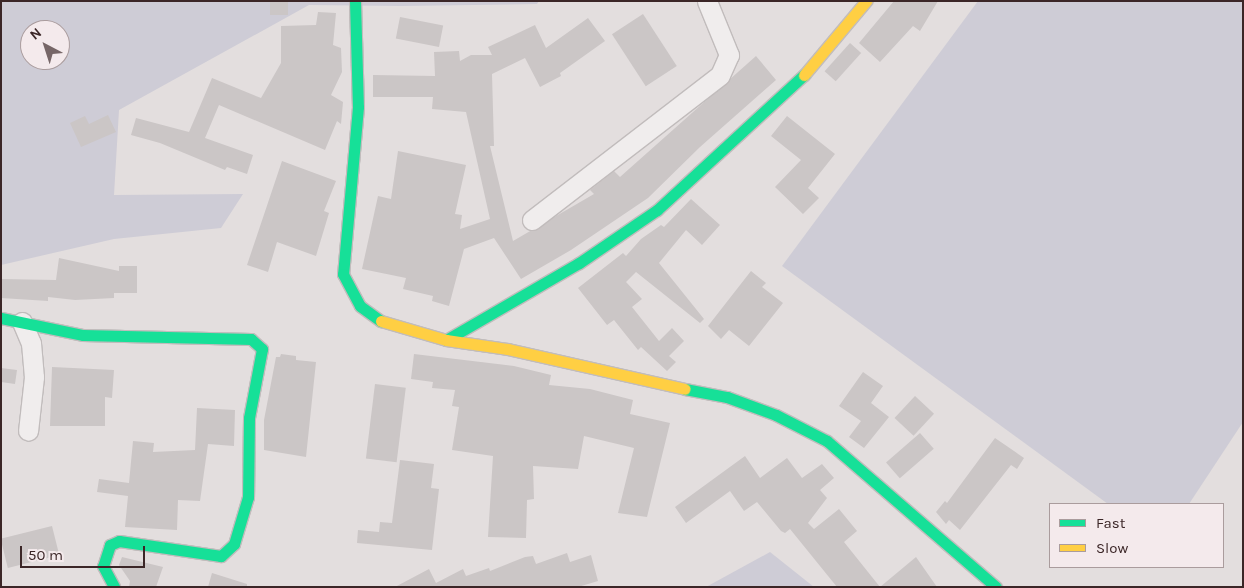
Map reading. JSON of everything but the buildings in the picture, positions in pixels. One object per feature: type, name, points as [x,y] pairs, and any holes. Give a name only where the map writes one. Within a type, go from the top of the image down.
[{"type":"street","points":[[355,1],[358,107],[343,274],[360,306],[382,322],[446,340],[508,350],[635,380],[728,397],[776,415],[827,441],[996,587]]},
{"type":"street","points":[[532,220],[720,75],[729,55],[707,1]]},
{"type":"street","points":[[446,340],[579,263],[657,210],[800,80],[866,1]]},
{"type":"street","points":[[1,318],[84,335],[251,339],[262,349],[249,418],[248,497],[234,544],[221,556],[119,541],[110,545],[103,566],[114,587]]},
{"type":"street","points":[[22,322],[31,343],[34,377],[28,431]]},
{"type":"shaded area","points":[[1,1],[539,1],[537,4],[309,5],[119,110],[114,195],[243,194],[221,228],[114,239],[1,265]]},
{"type":"shaded area","points":[[978,1],[1243,1],[1243,422],[1190,503],[1107,503],[782,266]]},
{"type":"shaded area","points":[[770,552],[814,587],[706,587]]},
{"type":"traffic: fast","points":[[355,1],[358,107],[343,274],[360,306],[381,321]]},
{"type":"traffic: fast","points":[[446,340],[579,263],[657,210],[804,75]]},
{"type":"traffic: fast","points":[[1,318],[83,335],[251,339],[262,349],[249,418],[248,497],[234,544],[221,556],[119,541],[110,545],[103,566],[114,587]]},
{"type":"traffic: fast","points":[[685,389],[727,397],[776,415],[827,441],[996,587]]},
{"type":"traffic: slow","points":[[804,75],[866,1]]},
{"type":"traffic: slow","points":[[381,321],[446,340],[508,349],[685,389]]}]
